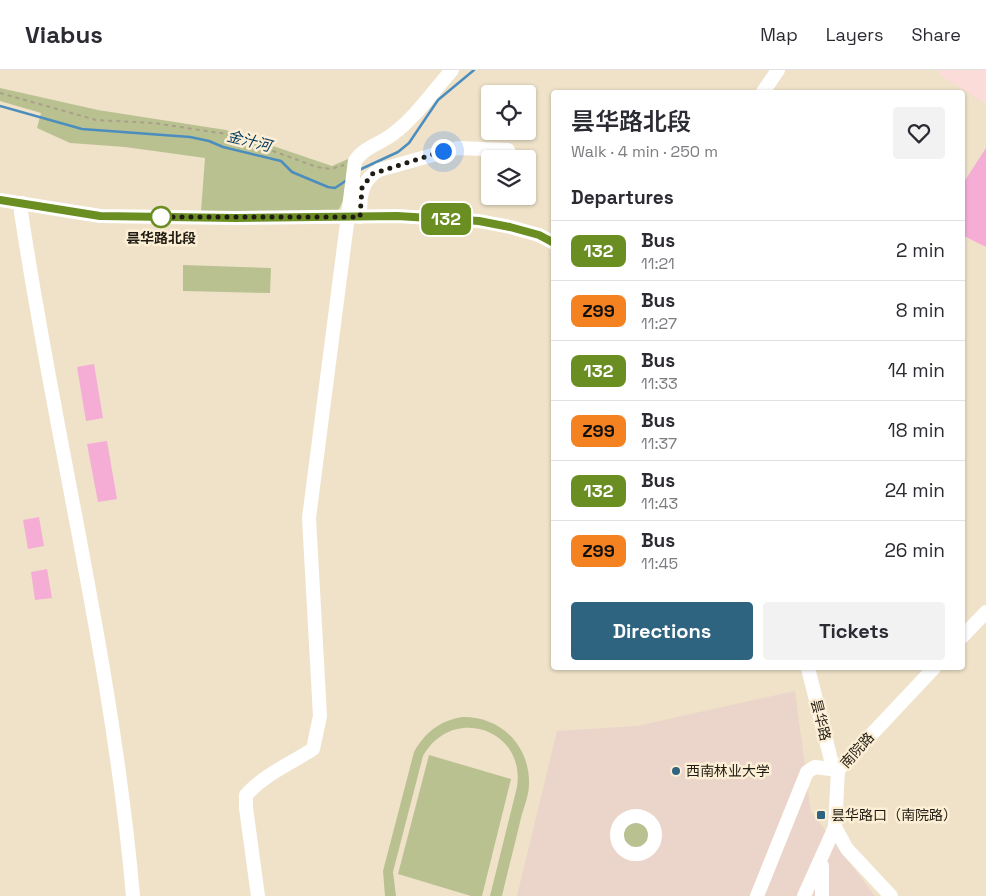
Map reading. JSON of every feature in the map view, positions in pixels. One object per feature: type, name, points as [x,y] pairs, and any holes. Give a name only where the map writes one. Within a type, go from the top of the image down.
[{"type":"main road","points":[[947,70],[986,95]]},
{"type":"main road","points":[[974,70],[986,78]]},
{"type":"street","points":[[258,896],[246,808],[246,795],[268,775],[314,749],[320,716],[309,518],[353,218],[355,161],[360,153],[393,134],[404,124],[452,70]]},
{"type":"street","points":[[764,90],[778,70]]},
{"type":"street","points":[[353,218],[362,188],[366,181],[379,170],[458,148],[508,150]]},
{"type":"street","points":[[0,200],[22,202],[100,216],[353,218],[397,216],[479,221],[539,235],[551,241]]},
{"type":"street","points":[[22,202],[21,212],[36,316],[101,654],[126,810],[133,896]]},
{"type":"street","points":[[965,634],[986,612]]},
{"type":"street","name":"昙华路","points":[[808,670],[830,760],[838,770]]},
{"type":"street","name":"南院路","points":[[891,896],[846,849],[836,827],[838,770],[932,670]]},
{"type":"street","points":[[758,896],[807,772],[815,768],[838,770]]},
{"type":"street","points":[[804,896],[812,881],[822,852],[836,827]]},
{"type":"street","points":[[822,852],[822,896]]},
{"type":"path","points":[[0,93],[96,120],[154,123],[226,134],[317,167],[331,169],[355,161]]},
{"type":"shaded area","name":"西南林业大学","points":[[795,691],[811,812],[875,896],[517,896],[557,731],[637,726]]},
{"type":"green space","points":[[0,88],[98,110],[226,130],[332,166],[348,159],[344,199],[338,211],[201,211],[205,158],[125,147],[70,143],[37,128],[41,113],[0,101]]},
{"type":"green space","points":[[183,265],[271,268],[270,293],[183,291]]},
{"type":"green space","points":[[462,717],[476,718],[501,728],[519,746],[528,770],[528,792],[502,896],[490,896],[517,787],[517,767],[510,750],[499,738],[484,730],[468,728],[451,731],[436,740],[423,756],[393,872],[396,896],[385,896],[383,871],[414,752],[428,733],[447,721]]},
{"type":"green space","points":[[429,755],[511,779],[482,896],[471,896],[398,874]]},
{"type":"green space","points":[[636,820],[646,825],[651,835],[646,845],[636,850],[626,845],[621,835],[626,825]]},
{"type":"building","points":[[986,148],[986,247],[965,236],[965,180]]},
{"type":"building","points":[[94,364],[103,418],[86,421],[77,367]]},
{"type":"building","points":[[107,441],[117,499],[98,502],[87,444]]},
{"type":"building","points":[[39,517],[44,546],[28,549],[23,520]]},
{"type":"building","points":[[47,569],[52,598],[35,600],[31,572]]},
{"type":"waterway","name":"金汁河","points":[[359,170],[398,152],[409,143],[438,100],[474,70]]},
{"type":"waterway","name":"金汁河","points":[[0,106],[82,129],[190,137],[209,141],[223,147],[281,161],[292,172],[328,187],[335,188],[347,180]]},
{"type":"bus line","name":"132","points":[[0,200],[37,204],[100,216],[346,218],[397,216],[479,221],[539,235],[551,241]]},
{"type":"place","name":"昙华路北段","points":[[161,217]]},
{"type":"place","name":"西南林业大学","points":[[676,771]]},
{"type":"place","name":"昙华路口（南院路）","points":[[821,815]]},
{"type":"route","points":[[161,217],[158,217],[346,218],[360,217],[362,188],[372,174],[379,170],[402,165],[443,151]]}]
